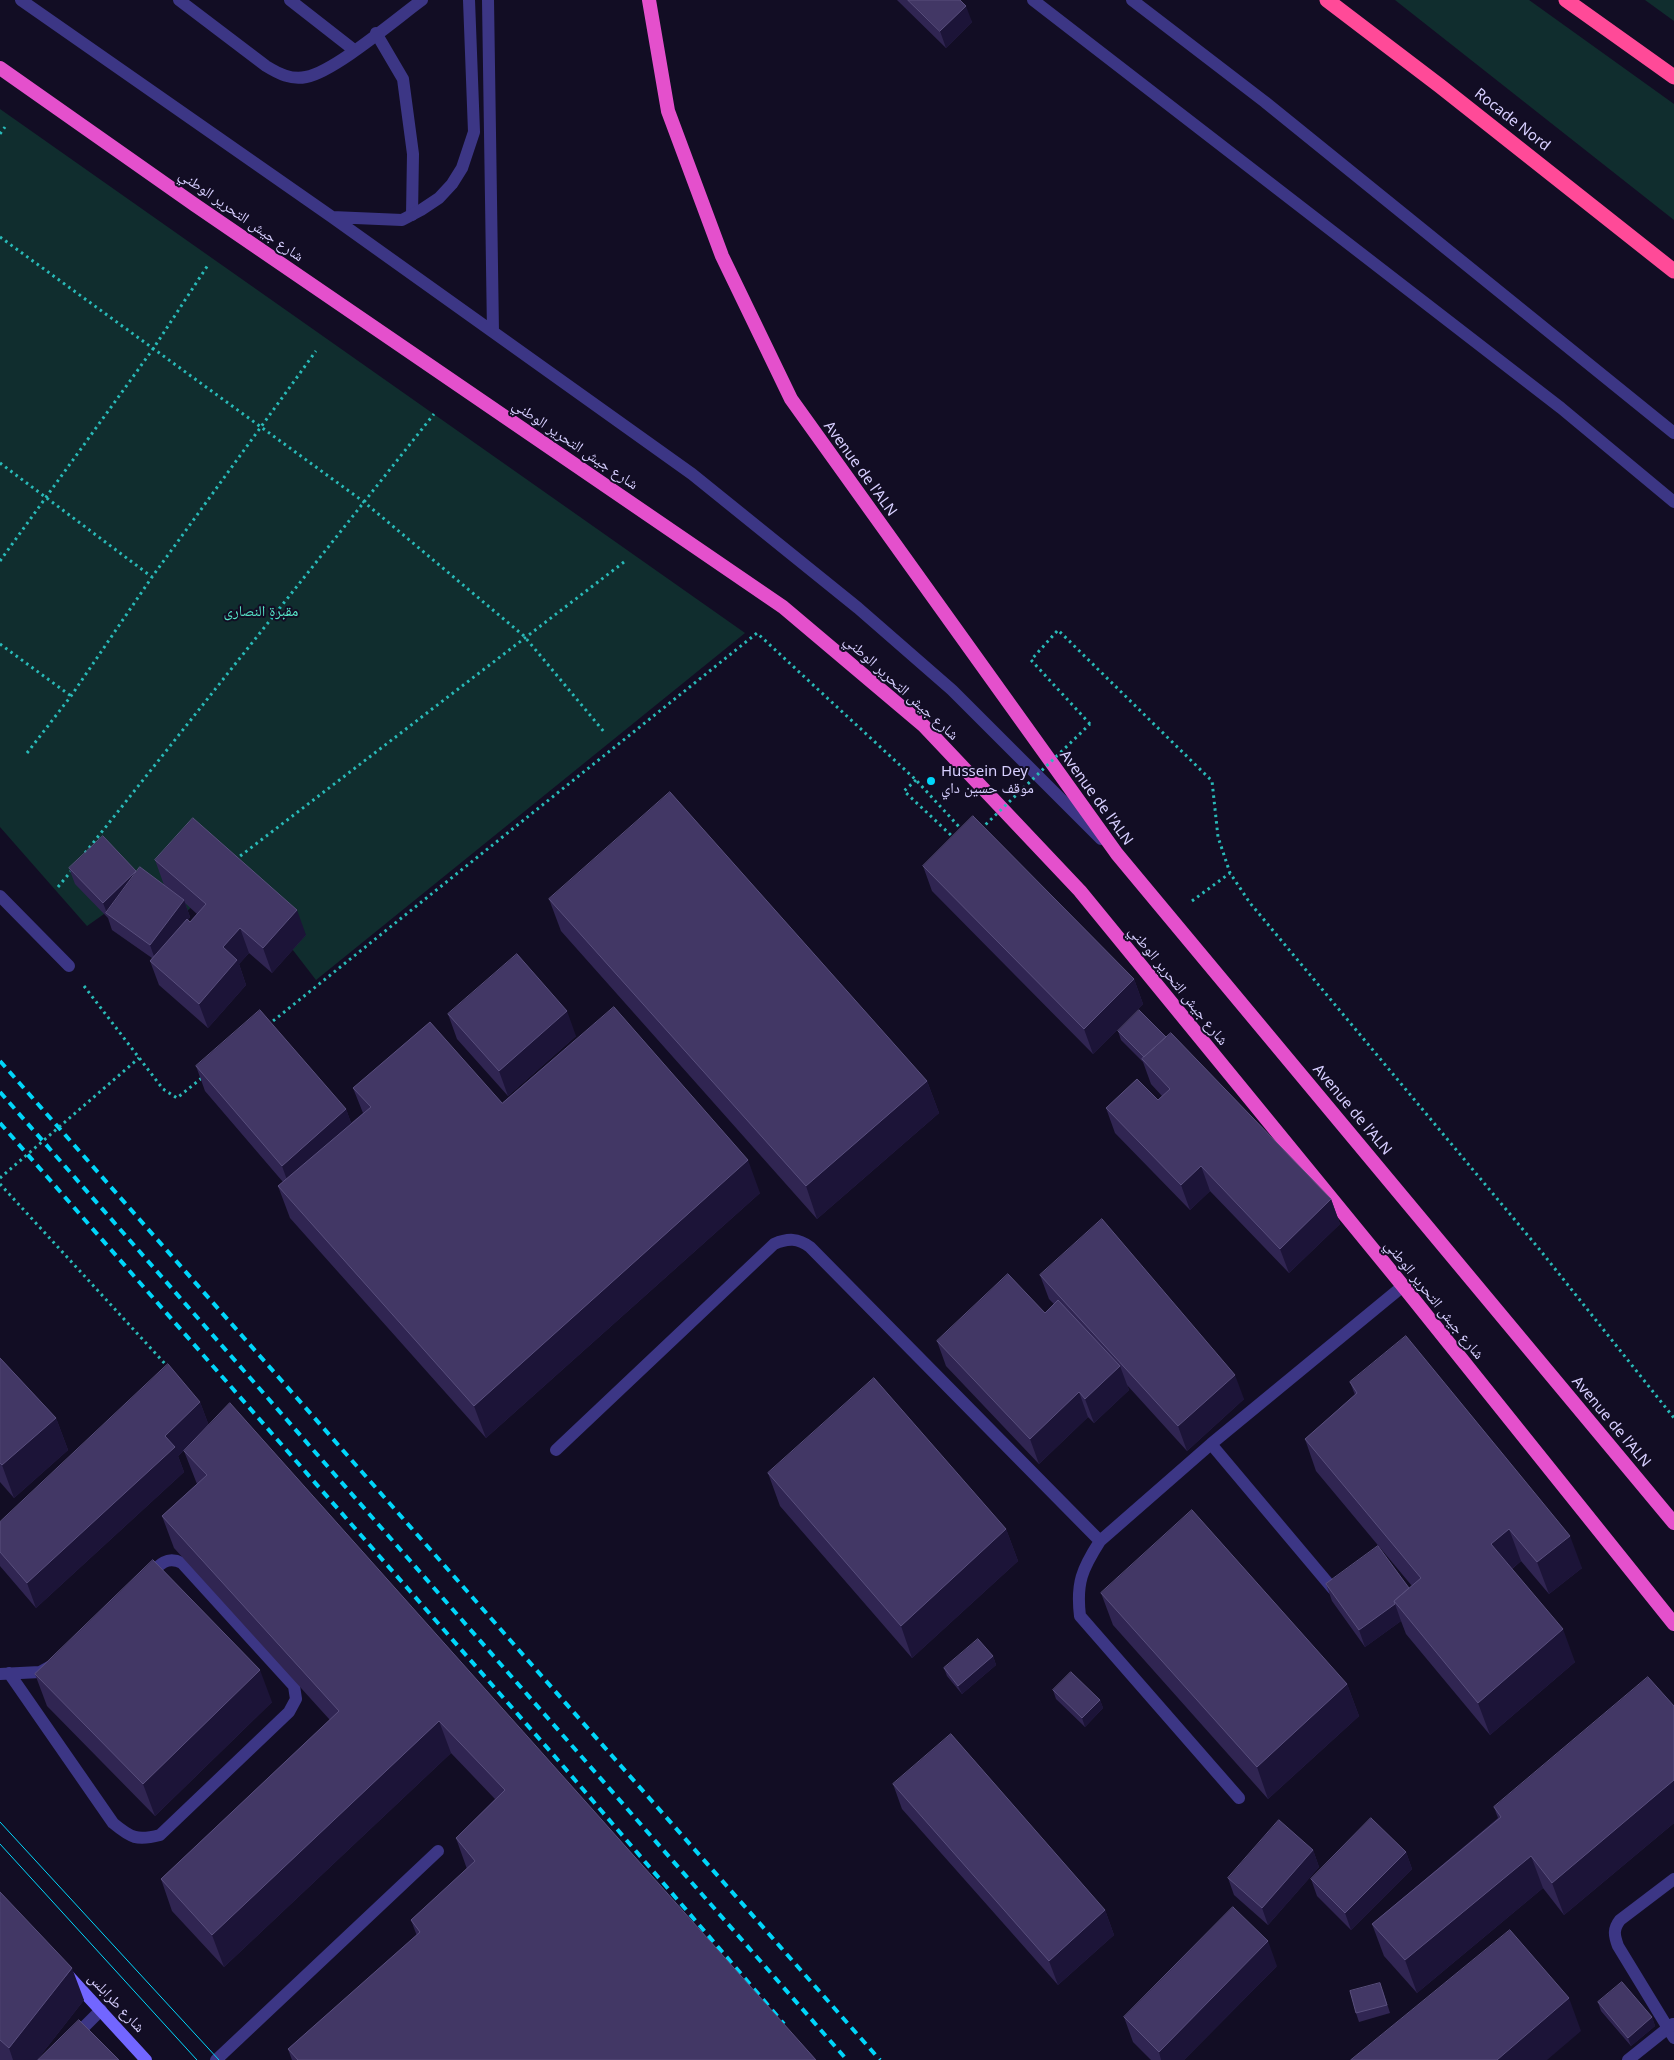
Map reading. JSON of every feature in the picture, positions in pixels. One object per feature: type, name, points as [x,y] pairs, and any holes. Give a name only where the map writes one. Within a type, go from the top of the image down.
[{"type":"highway","name":"Avenue de l'ALN","points":[[649,0],[668,111],[722,256],[790,399],[1117,854],[1674,1523]]},
{"type":"highway","name":"Rocade Nord","points":[[1327,0],[1440,86],[1674,271]]},
{"type":"highway","points":[[1566,0],[1674,77]]},
{"type":"highway","name":"شارع جيش التحرير الوطني","points":[[0,68],[195,205],[783,607],[924,726],[1080,891],[1403,1286],[1674,1624]]},
{"type":"main road","name":"شارع طرابلس","points":[[61,1968],[146,2060]]},
{"type":"street","points":[[21,0],[332,217],[692,474],[858,608],[952,690],[1117,854]]},
{"type":"street","points":[[179,0],[278,74],[292,78],[315,75],[354,50],[422,0]]},
{"type":"street","points":[[290,0],[354,50]]},
{"type":"street","points":[[332,217],[402,220],[439,198],[452,184],[462,168],[474,132],[469,0]]},
{"type":"street","points":[[488,0],[494,332]]},
{"type":"street","points":[[1033,0],[1553,402],[1674,502]]},
{"type":"street","points":[[1132,0],[1265,102],[1674,433]]},
{"type":"street","points":[[376,33],[402,80],[413,154],[412,215]]},
{"type":"street","points":[[0,896],[68,966]]},
{"type":"street","points":[[556,1450],[774,1244],[785,1239],[801,1241],[810,1247],[1100,1541]]},
{"type":"street","points":[[1239,1798],[1080,1616],[1077,1594],[1081,1575],[1100,1541],[1211,1444],[1403,1286]]},
{"type":"street","points":[[1211,1444],[1333,1589]]},
{"type":"street","points":[[4,1673],[113,1824],[135,1838],[160,1835],[290,1712],[296,1699],[294,1686],[182,1563],[171,1559],[164,1561],[136,1588]]},
{"type":"street","points":[[4,1673],[40,1672],[60,1661]]},
{"type":"street","points":[[216,2060],[438,1850]]},
{"type":"street","points":[[1628,2060],[1672,2030],[1618,1946],[1614,1937],[1615,1927],[1620,1920],[1674,1879]]},
{"type":"street","points":[[51,2060],[101,2010]]},
{"type":"path","points":[[0,134],[5,126]]},
{"type":"path","points":[[0,237],[364,502],[524,636],[605,733]]},
{"type":"path","points":[[0,561],[153,348],[208,266]]},
{"type":"path","points":[[27,753],[71,696],[152,577],[316,351]]},
{"type":"path","points":[[82,856],[434,414]]},
{"type":"path","points":[[0,463],[152,577]]},
{"type":"path","points":[[235,860],[524,636],[624,562]]},
{"type":"path","points":[[978,832],[1090,724],[1031,660],[1058,630],[1212,781],[1218,837],[1230,873],[1250,903],[1534,1242],[1674,1418]]},
{"type":"path","points":[[262,1030],[757,633],[916,780],[964,833]]},
{"type":"path","points":[[0,644],[71,696]]},
{"type":"path","points":[[916,780],[904,791],[960,844]]},
{"type":"path","points":[[58,887],[76,864]]},
{"type":"path","points":[[1170,917],[1230,873]]},
{"type":"path","points":[[68,966],[164,1089],[178,1098],[208,1073]]},
{"type":"path","points":[[0,1178],[139,1058]]},
{"type":"path","points":[[0,1184],[172,1371]]},
{"type":"green space","points":[[1395,0],[1529,0],[1674,104],[1674,220]]},
{"type":"green space","points":[[1645,0],[1674,0],[1674,21]]},
{"type":"green space","name":"مقبرة النصارى","points":[[0,109],[745,633],[316,980],[232,871],[159,936],[121,902],[87,926],[0,827]]},
{"type":"building","points":[[908,0],[960,0],[966,6],[940,31]]},
{"type":"building","points":[[670,792],[927,1081],[806,1186],[549,899]]},
{"type":"building","points":[[973,816],[1134,979],[1084,1029],[923,866]]},
{"type":"building","points":[[193,818],[297,910],[263,948],[240,928],[223,947],[237,960],[199,1004],[150,961],[187,919],[190,922],[206,904],[155,860]]},
{"type":"building","points":[[103,836],[136,871],[103,903],[69,868]]},
{"type":"building","points":[[140,867],[184,900],[150,945],[106,913]]},
{"type":"building","points":[[517,954],[567,1011],[499,1071],[448,1014]]},
{"type":"building","points":[[614,1007],[748,1160],[474,1406],[278,1186],[371,1107],[353,1088],[430,1022],[502,1103]]},
{"type":"building","points":[[260,1010],[346,1109],[282,1166],[196,1066]]},
{"type":"building","points":[[1139,1010],[1166,1037],[1144,1057],[1118,1031]]},
{"type":"building","points":[[1171,1033],[1331,1199],[1280,1249],[1201,1166],[1181,1185],[1106,1108],[1137,1079],[1158,1100],[1170,1089],[1142,1059]]},
{"type":"building","points":[[1102,1219],[1235,1375],[1178,1426],[1040,1275]]},
{"type":"building","points":[[1008,1274],[1045,1313],[1058,1300],[1120,1366],[1085,1399],[1079,1392],[1030,1439],[937,1341]]},
{"type":"building","points":[[1406,1336],[1570,1536],[1537,1562],[1509,1529],[1491,1544],[1563,1629],[1478,1703],[1394,1601],[1421,1578],[1305,1439],[1357,1393],[1350,1382]]},
{"type":"building","points":[[0,1358],[56,1418],[2,1465],[0,1463]]},
{"type":"building","points":[[168,1364],[200,1402],[165,1436],[175,1447],[27,1583],[0,1552],[0,1522]]},
{"type":"building","points":[[874,1378],[1006,1529],[901,1626],[768,1473]]},
{"type":"building","points":[[230,1403],[816,2060],[298,2060],[288,2049],[420,1932],[411,1920],[475,1861],[456,1838],[505,1790],[439,1721],[212,1935],[161,1879],[339,1711],[162,1516],[207,1475],[184,1451]]},
{"type":"building","points":[[1192,1510],[1347,1684],[1257,1767],[1101,1593]]},
{"type":"building","points":[[1378,1546],[1409,1588],[1394,1601],[1395,1604],[1359,1630],[1326,1584]]},
{"type":"building","points":[[153,1560],[260,1670],[143,1784],[35,1674]]},
{"type":"building","points":[[978,1639],[993,1656],[958,1686],[944,1668]]},
{"type":"building","points":[[1071,1672],[1100,1700],[1082,1718],[1053,1690]]},
{"type":"building","points":[[1648,1677],[1674,1706],[1674,1780],[1552,1883],[1531,1856],[1405,1960],[1372,1924],[1501,1817],[1494,1807]]},
{"type":"building","points":[[951,1734],[1105,1910],[1049,1961],[893,1784]]},
{"type":"building","points":[[1371,1818],[1406,1852],[1345,1913],[1311,1879]]},
{"type":"building","points":[[1279,1820],[1313,1850],[1262,1908],[1228,1878]]},
{"type":"building","points":[[0,1892],[72,1968],[9,2048],[0,2040]]},
{"type":"building","points":[[1233,1907],[1268,1941],[1159,2052],[1124,2017]]},
{"type":"building","points":[[1510,1930],[1569,1998],[1497,2060],[1351,2060]]},
{"type":"building","points":[[1622,1982],[1652,2017],[1628,2038],[1598,2002]]},
{"type":"building","points":[[1380,1983],[1387,2005],[1356,2013],[1350,1991]]},
{"type":"building","points":[[79,2020],[119,2060],[38,2060]]},
{"type":"tram line","points":[[0,1822],[219,2060]]},
{"type":"tram line","points":[[0,1844],[197,2060]]},
{"type":"railway","points":[[0,1061],[880,2060]]},
{"type":"railway","points":[[0,1092],[847,2060]]},
{"type":"railway","points":[[0,1123],[557,1759],[784,2024]]},
{"type":"place","name":"Hussein Dey موقف حسين داي","points":[[931,781]]}]
